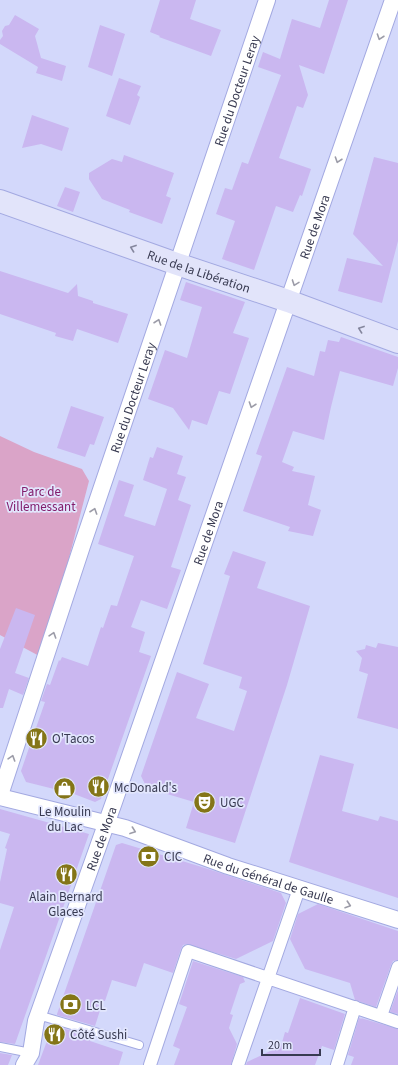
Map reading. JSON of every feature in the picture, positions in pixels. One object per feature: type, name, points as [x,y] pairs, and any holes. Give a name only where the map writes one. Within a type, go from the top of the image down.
[{"type":"main road","name":"Rue de la Libération","points":[[0,201],[288,301],[398,342]]},
{"type":"street","name":"Rue du Docteur Leray","points":[[0,796],[82,546],[267,0]]},
{"type":"street","name":"Rue de Mora","points":[[28,1059],[38,1015],[107,823],[393,0]]},
{"type":"street","name":"Rue du Général de Gaulle","points":[[0,796],[125,828],[228,866],[398,920]]},
{"type":"street","points":[[238,1065],[300,889]]},
{"type":"street","points":[[152,1064],[188,951],[398,1022]]},
{"type":"street","points":[[381,1016],[398,967]]},
{"type":"street","points":[[337,1065],[355,1008]]},
{"type":"lane","points":[[38,1015],[138,1046]]},
{"type":"lane","points":[[0,1047],[28,1059]]},
{"type":"green space","name":"Parc de Villemessant","points":[[0,436],[34,452],[82,469],[89,481],[43,658],[0,635]]},
{"type":"building","points":[[160,0],[196,0],[190,19],[221,30],[211,56],[159,37],[160,36],[150,32]]},
{"type":"building","points":[[329,0],[348,0],[324,74],[299,65],[308,95],[303,108],[297,106],[279,158],[311,169],[302,196],[300,195],[293,212],[276,206],[254,270],[222,259],[235,221],[216,214],[225,188],[232,190],[242,162],[248,164],[281,75],[258,67],[263,52],[280,59],[292,19],[320,28]]},
{"type":"building","points":[[15,15],[39,29],[35,36],[41,58],[66,66],[62,81],[36,73],[38,67],[0,44],[0,40],[3,36],[2,31],[5,26],[9,25]]},
{"type":"building","points":[[100,25],[125,34],[112,76],[88,67]]},
{"type":"building","points":[[119,78],[141,86],[137,95],[140,97],[130,125],[106,116]]},
{"type":"building","points":[[32,115],[69,128],[62,151],[41,144],[22,148]]},
{"type":"building","points":[[124,155],[174,173],[166,196],[171,198],[162,224],[129,212],[130,210],[102,199],[89,179],[89,173],[112,159],[122,162]]},
{"type":"building","points":[[374,157],[398,163],[398,241],[382,303],[338,291],[347,258],[383,266],[353,234]]},
{"type":"building","points":[[65,187],[80,192],[73,212],[57,206]]},
{"type":"building","points":[[0,271],[68,293],[77,284],[78,296],[93,301],[93,303],[128,314],[118,343],[77,329],[73,341],[55,336],[56,333],[0,314]]},
{"type":"building","points":[[186,282],[245,302],[233,333],[249,338],[230,394],[219,391],[207,425],[192,420],[189,430],[173,408],[148,399],[165,350],[187,358],[202,307],[180,300]]},
{"type":"building","points":[[341,337],[398,357],[398,368],[393,386],[340,371],[324,440],[293,431],[282,462],[294,467],[292,471],[315,476],[308,505],[321,510],[313,536],[288,531],[290,527],[243,511],[262,456],[256,454],[287,367],[314,376],[320,351],[325,352],[328,340],[339,342]]},
{"type":"building","points":[[71,406],[104,417],[94,445],[90,444],[85,457],[57,448]]},
{"type":"building","points":[[157,447],[183,456],[177,474],[186,477],[178,500],[191,505],[171,567],[181,570],[167,609],[141,600],[131,627],[145,632],[139,652],[151,656],[101,799],[95,802],[74,794],[26,782],[21,771],[45,702],[41,701],[47,684],[50,685],[59,660],[60,661],[62,657],[88,666],[101,627],[103,628],[111,605],[117,606],[134,556],[98,544],[119,480],[134,485],[124,516],[155,526],[167,489],[143,480],[150,457],[153,458]]},
{"type":"building","points":[[233,551],[266,562],[257,588],[310,606],[287,685],[235,843],[186,828],[194,802],[147,788],[141,776],[177,672],[209,684],[196,718],[234,731],[247,691],[239,688],[242,677],[203,664],[230,576],[224,574]]},
{"type":"building","points":[[16,608],[35,615],[15,673],[29,678],[23,695],[9,689],[3,708],[0,708],[0,649]]},
{"type":"building","points":[[378,643],[398,647],[398,729],[357,718],[368,674],[359,671],[362,658],[356,651],[365,649],[366,645],[376,648]]},
{"type":"building","points":[[320,755],[354,764],[342,811],[378,821],[380,816],[398,821],[398,898],[289,862]]},
{"type":"building","points":[[0,809],[89,834],[15,1044],[0,1042],[0,950],[14,907],[0,903],[0,882],[7,849],[5,848],[10,834],[0,831]]},
{"type":"building","points":[[122,843],[281,893],[286,903],[273,941],[236,959],[187,944],[183,945],[181,949],[173,973],[144,963],[136,987],[112,980],[95,1026],[57,1014],[116,845]]},
{"type":"building","points":[[318,904],[398,931],[398,960],[393,961],[391,965],[376,1007],[355,1000],[350,983],[305,969],[290,939],[298,914]]},
{"type":"building","points":[[193,961],[243,977],[245,982],[240,984],[230,1014],[233,1015],[229,1028],[237,1044],[231,1065],[174,1065],[180,1049],[173,1046],[187,1007],[179,1004]]},
{"type":"building","points":[[398,990],[398,1014],[390,1012]]},
{"type":"building","points":[[300,998],[345,1014],[334,1050],[322,1046],[315,1065],[246,1065],[247,1062],[281,1046],[285,1032],[288,1033]]},
{"type":"building","points":[[359,1018],[398,1029],[398,1065],[351,1065],[354,1057],[348,1055]]},
{"type":"building","points":[[53,1025],[91,1037],[90,1041],[123,1052],[119,1065],[38,1065]]},
{"type":"building","points":[[0,1053],[12,1055],[8,1065],[0,1065]]},
{"type":"place","name":"O'Tacos","points":[[37,738]]},
{"type":"place","name":"McDonald's","points":[[99,787]]},
{"type":"place","name":"Le Moulin du Lac","points":[[65,789]]},
{"type":"place","name":"UGC","points":[[205,802]]},
{"type":"place","name":"CIC","points":[[148,856]]},
{"type":"place","name":"Alain Bernard Glaces","points":[[66,874]]},
{"type":"place","name":"LCL","points":[[70,1005]]},
{"type":"place","name":"Côté Sushi","points":[[55,1034]]}]
